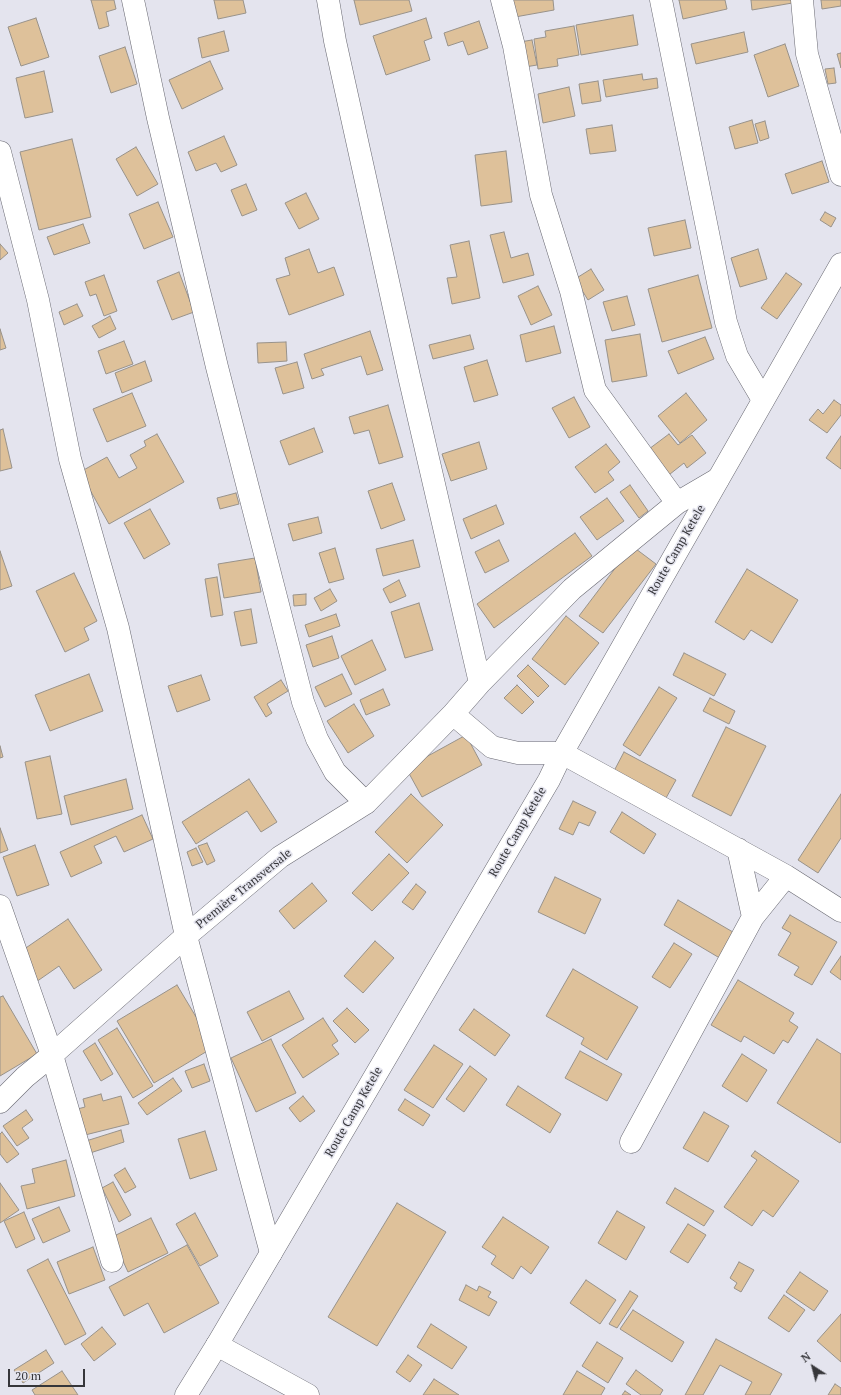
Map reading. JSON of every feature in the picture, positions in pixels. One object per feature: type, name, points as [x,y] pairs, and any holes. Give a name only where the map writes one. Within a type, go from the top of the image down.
[{"type":"street","points":[[133,0],[158,118],[217,367],[303,702],[317,739],[335,772],[366,804]]},
{"type":"street","points":[[328,0],[408,376],[480,682]]},
{"type":"street","points":[[502,0],[514,46],[541,195],[571,291],[595,390],[677,503]]},
{"type":"street","points":[[661,0],[726,322],[737,356],[763,400]]},
{"type":"street","points":[[802,0],[807,54],[841,175]]},
{"type":"street","points":[[0,152],[38,300],[70,459],[118,628],[186,936],[271,1253]]},
{"type":"street","name":"Route Camp Ketele","points":[[186,1395],[217,1345],[549,780],[562,753],[841,264]]},
{"type":"street","name":"Première Transversale","points":[[0,1102],[25,1077],[52,1055],[186,936],[280,857],[366,804],[453,714],[480,682],[572,589],[677,503],[718,479]]},
{"type":"street","points":[[453,714],[492,746],[518,753],[562,753],[786,876],[841,911]]},
{"type":"street","points":[[738,849],[753,916]]},
{"type":"street","points":[[631,1142],[753,916],[786,876]]},
{"type":"street","points":[[0,906],[52,1055],[112,1261]]},
{"type":"street","points":[[217,1345],[308,1395]]},
{"type":"building","points":[[91,0],[114,0],[116,9],[106,12],[109,26],[99,29]]},
{"type":"building","points":[[214,0],[243,0],[246,13],[218,19]]},
{"type":"building","points":[[354,0],[409,0],[412,11],[360,25]]},
{"type":"building","points":[[512,0],[553,0],[554,10],[515,17]]},
{"type":"building","points":[[679,0],[725,0],[727,9],[683,19]]},
{"type":"building","points":[[751,0],[798,0],[798,2],[752,10]]},
{"type":"building","points":[[821,0],[841,0],[841,6],[822,9]]},
{"type":"building","points":[[633,15],[638,45],[581,55],[576,25]]},
{"type":"building","points":[[36,18],[49,57],[21,66],[8,27]]},
{"type":"building","points":[[426,18],[432,38],[424,41],[430,60],[386,75],[373,36]]},
{"type":"building","points":[[479,21],[488,48],[468,55],[463,41],[448,46],[444,33]]},
{"type":"building","points":[[574,26],[579,55],[557,59],[558,66],[538,69],[534,39],[546,37],[545,31]]},
{"type":"building","points":[[224,31],[229,51],[202,58],[198,38]]},
{"type":"building","points":[[744,32],[748,52],[696,64],[691,44]]},
{"type":"building","points":[[532,40],[537,65],[519,68],[514,43]]},
{"type":"building","points":[[785,44],[799,86],[768,97],[754,55]]},
{"type":"building","points":[[125,47],[137,84],[111,93],[99,56]]},
{"type":"building","points":[[841,53],[841,68],[837,54]]},
{"type":"building","points":[[210,61],[223,89],[182,109],[169,80]]},
{"type":"building","points":[[834,68],[836,83],[828,84],[825,69]]},
{"type":"building","points":[[44,71],[53,112],[25,118],[16,78]]},
{"type":"building","points":[[642,74],[643,80],[657,78],[658,88],[606,97],[603,80]]},
{"type":"building","points":[[598,81],[601,101],[582,104],[579,84]]},
{"type":"building","points":[[569,87],[575,116],[543,123],[538,94]]},
{"type":"building","points":[[752,120],[758,143],[735,149],[729,127]]},
{"type":"building","points":[[765,121],[769,138],[760,141],[755,124]]},
{"type":"building","points":[[612,125],[616,151],[590,154],[586,129]]},
{"type":"building","points":[[224,136],[237,165],[221,172],[216,163],[196,171],[188,152]]},
{"type":"building","points":[[72,139],[91,217],[39,230],[20,152]]},
{"type":"building","points":[[136,147],[158,184],[137,196],[116,159]]},
{"type":"building","points":[[506,151],[512,202],[481,206],[475,155]]},
{"type":"building","points":[[822,161],[829,182],[792,194],[785,174]]},
{"type":"building","points":[[246,184],[257,210],[242,216],[231,190]]},
{"type":"building","points":[[306,193],[319,219],[299,229],[285,203]]},
{"type":"building","points":[[158,202],[173,237],[144,249],[129,214]]},
{"type":"building","points":[[825,212],[836,218],[831,227],[820,220]]},
{"type":"building","points":[[685,220],[691,248],[654,256],[648,228]]},
{"type":"building","points":[[83,224],[90,243],[54,255],[47,237]]},
{"type":"building","points":[[504,232],[511,258],[528,253],[534,275],[503,283],[490,235]]},
{"type":"building","points":[[469,241],[480,298],[452,304],[447,278],[457,277],[450,245]]},
{"type":"building","points":[[0,244],[8,253],[0,260]]},
{"type":"building","points":[[309,249],[318,273],[334,267],[344,295],[289,315],[276,279],[290,275],[285,258]]},
{"type":"building","points":[[758,249],[767,279],[740,287],[731,258]]},
{"type":"building","points":[[591,269],[604,290],[588,300],[575,279]]},
{"type":"building","points":[[179,272],[194,312],[172,320],[157,281]]},
{"type":"building","points":[[786,273],[802,284],[777,319],[761,308]]},
{"type":"building","points":[[104,275],[117,311],[104,316],[96,294],[90,296],[85,282]]},
{"type":"building","points":[[698,275],[712,328],[662,342],[648,289]]},
{"type":"building","points":[[538,286],[552,315],[531,325],[518,296]]},
{"type":"building","points":[[627,296],[635,325],[612,331],[603,302]]},
{"type":"building","points":[[77,304],[83,316],[64,325],[59,312]]},
{"type":"building","points":[[110,316],[116,329],[99,338],[92,326]]},
{"type":"building","points":[[554,326],[561,353],[526,362],[520,335]]},
{"type":"building","points":[[0,329],[6,348],[0,350]]},
{"type":"building","points":[[370,331],[383,370],[367,375],[361,356],[321,369],[324,375],[312,379],[304,354]]},
{"type":"building","points":[[640,334],[647,376],[612,382],[605,340]]},
{"type":"building","points":[[470,335],[474,349],[433,359],[429,345]]},
{"type":"building","points":[[705,337],[714,359],[678,374],[668,351]]},
{"type":"building","points":[[124,341],[133,364],[106,374],[98,351]]},
{"type":"building","points":[[286,342],[287,361],[258,363],[257,343]]},
{"type":"building","points":[[487,360],[498,395],[474,402],[464,367]]},
{"type":"building","points":[[145,361],[152,381],[122,393],[115,373]]},
{"type":"building","points":[[297,362],[304,388],[283,394],[275,368]]},
{"type":"building","points":[[132,393],[146,426],[107,442],[93,409]]},
{"type":"building","points":[[686,393],[707,420],[680,443],[658,416]]},
{"type":"building","points":[[574,397],[590,427],[569,438],[552,408]]},
{"type":"building","points":[[834,400],[841,405],[841,415],[827,433],[809,420],[818,409],[823,414]]},
{"type":"building","points":[[388,405],[403,457],[379,464],[369,430],[354,434],[349,417]]},
{"type":"building","points":[[314,428],[323,452],[289,465],[280,441]]},
{"type":"building","points":[[3,429],[12,468],[0,471],[0,430]]},
{"type":"building","points":[[157,434],[184,482],[109,524],[80,472],[107,457],[119,478],[137,468],[130,455],[146,446],[144,441]]},
{"type":"building","points":[[669,434],[678,445],[692,435],[706,453],[687,468],[684,463],[665,478],[645,452]]},
{"type":"building","points":[[841,436],[841,469],[826,458]]},
{"type":"building","points":[[479,442],[487,469],[451,481],[442,454]]},
{"type":"building","points":[[606,444],[620,462],[608,472],[614,480],[595,493],[575,467]]},
{"type":"building","points":[[392,483],[405,520],[381,529],[368,491]]},
{"type":"building","points":[[630,485],[648,511],[639,518],[620,492]]},
{"type":"building","points":[[236,493],[239,504],[220,509],[217,498]]},
{"type":"building","points":[[607,498],[624,521],[597,540],[580,517]]},
{"type":"building","points":[[496,505],[504,524],[471,539],[463,519]]},
{"type":"building","points":[[150,509],[170,544],[144,559],[124,523]]},
{"type":"building","points":[[318,517],[322,533],[293,541],[288,524]]},
{"type":"building","points":[[575,533],[592,556],[494,628],[477,604]]},
{"type":"building","points":[[413,540],[420,567],[383,576],[376,549]]},
{"type":"building","points":[[499,540],[509,561],[485,573],[475,552]]},
{"type":"building","points":[[632,546],[656,564],[603,633],[579,616]]},
{"type":"building","points":[[335,548],[344,579],[329,583],[319,553]]},
{"type":"building","points":[[0,551],[12,586],[0,590]]},
{"type":"building","points":[[255,558],[261,592],[224,598],[218,564]]},
{"type":"building","points":[[747,569],[798,600],[772,643],[751,630],[744,640],[715,622]]},
{"type":"building","points":[[74,573],[97,621],[84,628],[89,640],[65,652],[36,591]]},
{"type":"building","points":[[217,577],[223,615],[211,617],[205,579]]},
{"type":"building","points":[[399,580],[406,596],[390,603],[383,589]]},
{"type":"building","points":[[330,589],[337,601],[321,611],[314,598]]},
{"type":"building","points":[[306,594],[306,605],[294,606],[293,595]]},
{"type":"building","points":[[419,603],[433,650],[405,658],[391,612]]},
{"type":"building","points":[[251,609],[257,643],[241,646],[234,612]]},
{"type":"building","points":[[336,614],[340,626],[309,637],[305,625]]},
{"type":"building","points":[[566,616],[599,643],[565,685],[532,659]]},
{"type":"building","points":[[332,636],[339,658],[313,667],[306,645]]},
{"type":"building","points":[[372,640],[386,670],[355,685],[341,656]]},
{"type":"building","points":[[684,653],[726,674],[714,696],[673,675]]},
{"type":"building","points":[[528,665],[549,686],[538,697],[517,676]]},
{"type":"building","points":[[89,674],[103,711],[50,731],[35,695]]},
{"type":"building","points":[[342,674],[352,694],[325,707],[315,687]]},
{"type":"building","points":[[201,675],[210,700],[177,712],[168,686]]},
{"type":"building","points":[[281,680],[288,691],[267,704],[272,713],[266,717],[254,697]]},
{"type":"building","points":[[517,685],[534,702],[522,714],[504,698]]},
{"type":"building","points":[[659,687],[677,698],[640,756],[623,745]]},
{"type":"building","points":[[383,689],[390,705],[366,715],[360,700]]},
{"type":"building","points":[[710,698],[735,711],[729,724],[703,711]]},
{"type":"building","points":[[354,704],[374,736],[348,753],[327,721]]},
{"type":"building","points":[[726,727],[766,746],[731,816],[692,796]]},
{"type":"building","points":[[466,735],[482,765],[422,797],[406,768]]},
{"type":"building","points":[[0,746],[3,757],[0,758]]},
{"type":"building","points":[[624,752],[676,780],[666,798],[614,771]]},
{"type":"building","points":[[50,756],[62,814],[37,819],[25,762]]},
{"type":"building","points":[[126,779],[133,809],[71,825],[64,796]]},
{"type":"building","points":[[249,779],[277,822],[261,832],[247,811],[196,844],[182,822]]},
{"type":"building","points":[[411,794],[443,825],[407,863],[375,832]]},
{"type":"building","points":[[841,794],[841,838],[818,873],[798,860]]},
{"type":"building","points":[[573,801],[596,812],[589,826],[579,822],[573,835],[559,829]]},
{"type":"building","points":[[622,812],[656,834],[644,854],[610,832]]},
{"type":"building","points":[[142,815],[153,839],[124,852],[116,836],[94,846],[102,863],[71,877],[60,852]]},
{"type":"building","points":[[0,828],[8,850],[0,853]]},
{"type":"building","points":[[207,843],[215,861],[207,865],[198,846]]},
{"type":"building","points":[[35,845],[49,885],[17,896],[3,857]]},
{"type":"building","points":[[196,848],[203,862],[192,866],[187,852]]},
{"type":"building","points":[[389,854],[409,873],[372,911],[352,893]]},
{"type":"building","points":[[555,877],[601,899],[585,934],[538,912]]},
{"type":"building","points":[[312,883],[327,901],[294,929],[279,911]]},
{"type":"building","points":[[416,884],[426,892],[413,910],[402,902]]},
{"type":"building","points":[[678,900],[738,935],[723,960],[664,925]]},
{"type":"building","points":[[790,915],[837,942],[812,985],[794,975],[799,967],[778,955],[791,933],[782,928]]},
{"type":"building","points":[[68,919],[102,970],[74,989],[59,966],[36,982],[17,954]]},
{"type":"building","points":[[375,941],[394,958],[363,993],[344,976]]},
{"type":"building","points":[[674,943],[692,954],[670,988],[652,977]]},
{"type":"building","points":[[841,956],[841,980],[830,972]]},
{"type":"building","points":[[573,969],[638,1007],[607,1060],[581,1044],[584,1038],[546,1016]]},
{"type":"building","points":[[738,980],[794,1013],[789,1021],[798,1027],[788,1043],[783,1040],[774,1054],[744,1036],[741,1042],[711,1025]]},
{"type":"building","points":[[177,985],[214,1047],[154,1083],[117,1021]]},
{"type":"building","points":[[289,991],[304,1019],[262,1041],[247,1012]]},
{"type":"building","points":[[3,996],[37,1054],[0,1076],[0,997]]},
{"type":"building","points":[[347,1008],[369,1030],[355,1043],[333,1021]]},
{"type":"building","points":[[474,1009],[510,1035],[495,1056],[459,1030]]},
{"type":"building","points":[[323,1018],[338,1041],[332,1045],[339,1054],[303,1078],[282,1045]]},
{"type":"building","points":[[117,1028],[153,1086],[133,1098],[98,1040]]},
{"type":"building","points":[[271,1039],[296,1093],[256,1112],[231,1058]]},
{"type":"building","points":[[817,1039],[841,1054],[840,1143],[777,1103]]},
{"type":"building","points":[[95,1043],[113,1074],[101,1081],[83,1051]]},
{"type":"building","points":[[434,1045],[463,1064],[433,1108],[404,1090]]},
{"type":"building","points":[[580,1051],[622,1074],[607,1101],[565,1078]]},
{"type":"building","points":[[742,1054],[767,1070],[747,1102],[722,1086]]},
{"type":"building","points":[[204,1064],[210,1081],[192,1088],[185,1071]]},
{"type":"building","points":[[470,1066],[487,1079],[464,1112],[446,1099]]},
{"type":"building","points":[[173,1078],[182,1091],[147,1115],[138,1103]]},
{"type":"building","points":[[518,1086],[561,1114],[550,1133],[506,1105]]},
{"type":"building","points":[[101,1094],[103,1101],[121,1096],[129,1124],[77,1137],[70,1111],[85,1107],[83,1099]]},
{"type":"building","points":[[303,1096],[315,1111],[300,1122],[289,1108]]},
{"type":"building","points":[[405,1099],[430,1115],[423,1126],[398,1110]]},
{"type":"building","points":[[26,1110],[33,1120],[22,1128],[29,1138],[17,1146],[3,1126]]},
{"type":"building","points":[[704,1112],[729,1126],[708,1162],[683,1148]]},
{"type":"building","points":[[121,1130],[124,1142],[90,1153],[86,1141]]},
{"type":"building","points":[[205,1131],[217,1170],[190,1179],[178,1139]]},
{"type":"building","points":[[2,1132],[19,1154],[7,1163],[0,1154],[0,1134]]},
{"type":"building","points":[[755,1151],[799,1181],[773,1217],[763,1210],[752,1226],[724,1207],[757,1160],[751,1156]]},
{"type":"building","points":[[66,1160],[75,1196],[27,1209],[21,1186],[35,1183],[32,1169]]},
{"type":"building","points":[[125,1168],[136,1187],[125,1193],[114,1175]]},
{"type":"building","points":[[113,1182],[131,1215],[119,1222],[102,1188]]},
{"type":"building","points":[[0,1183],[19,1210],[0,1223]]},
{"type":"building","points":[[675,1188],[714,1211],[704,1226],[666,1203]]},
{"type":"building","points":[[397,1203],[446,1232],[377,1346],[328,1317]]},
{"type":"building","points":[[59,1207],[70,1231],[43,1243],[32,1219]]},
{"type":"building","points":[[617,1211],[645,1227],[626,1260],[598,1243]]},
{"type":"building","points":[[24,1212],[35,1239],[16,1248],[4,1221]]},
{"type":"building","points":[[195,1213],[218,1256],[200,1266],[176,1224]]},
{"type":"building","points":[[503,1217],[549,1247],[531,1274],[521,1266],[513,1279],[491,1264],[496,1256],[482,1247]]},
{"type":"building","points":[[151,1218],[168,1253],[128,1272],[112,1237]]},
{"type":"building","points":[[688,1224],[706,1235],[688,1263],[670,1252]]},
{"type":"building","points":[[187,1245],[219,1303],[164,1333],[148,1303],[124,1316],[109,1287]]},
{"type":"building","points":[[93,1247],[105,1280],[69,1294],[57,1262]]},
{"type":"building","points":[[48,1259],[86,1334],[65,1345],[27,1270]]},
{"type":"building","points":[[739,1262],[754,1270],[741,1292],[734,1288],[737,1283],[730,1278]]},
{"type":"building","points":[[800,1272],[828,1291],[814,1311],[786,1292]]},
{"type":"building","points":[[586,1280],[616,1300],[600,1324],[570,1303]]},
{"type":"building","points":[[466,1285],[477,1291],[479,1286],[491,1292],[488,1297],[497,1302],[489,1316],[459,1300]]},
{"type":"building","points":[[630,1291],[638,1296],[617,1328],[609,1324]]},
{"type":"building","points":[[784,1295],[805,1310],[789,1332],[768,1318]]},
{"type":"building","points":[[633,1310],[684,1342],[672,1362],[620,1329]]},
{"type":"building","points":[[841,1314],[841,1362],[817,1341]]},
{"type":"building","points":[[431,1324],[467,1347],[452,1369],[417,1347]]},
{"type":"building","points":[[102,1327],[116,1344],[94,1361],[81,1344]]},
{"type":"building","points":[[716,1339],[782,1374],[770,1395],[745,1395],[752,1382],[720,1365],[703,1395],[685,1395]]},
{"type":"building","points":[[597,1342],[623,1358],[608,1383],[582,1366]]},
{"type":"building","points":[[46,1350],[54,1363],[23,1383],[14,1370]]},
{"type":"building","points":[[408,1355],[422,1365],[410,1382],[396,1372]]},
{"type":"building","points":[[636,1370],[663,1390],[660,1395],[641,1395],[626,1384]]},
{"type":"building","points":[[62,1371],[78,1395],[35,1395],[32,1390]]},
{"type":"building","points":[[577,1371],[605,1388],[601,1395],[563,1395]]},
{"type":"building","points":[[434,1379],[459,1395],[423,1395]]},
{"type":"building","points":[[835,1384],[841,1388],[841,1395],[828,1395]]},
{"type":"building","points":[[625,1391],[631,1395],[622,1395]]}]
